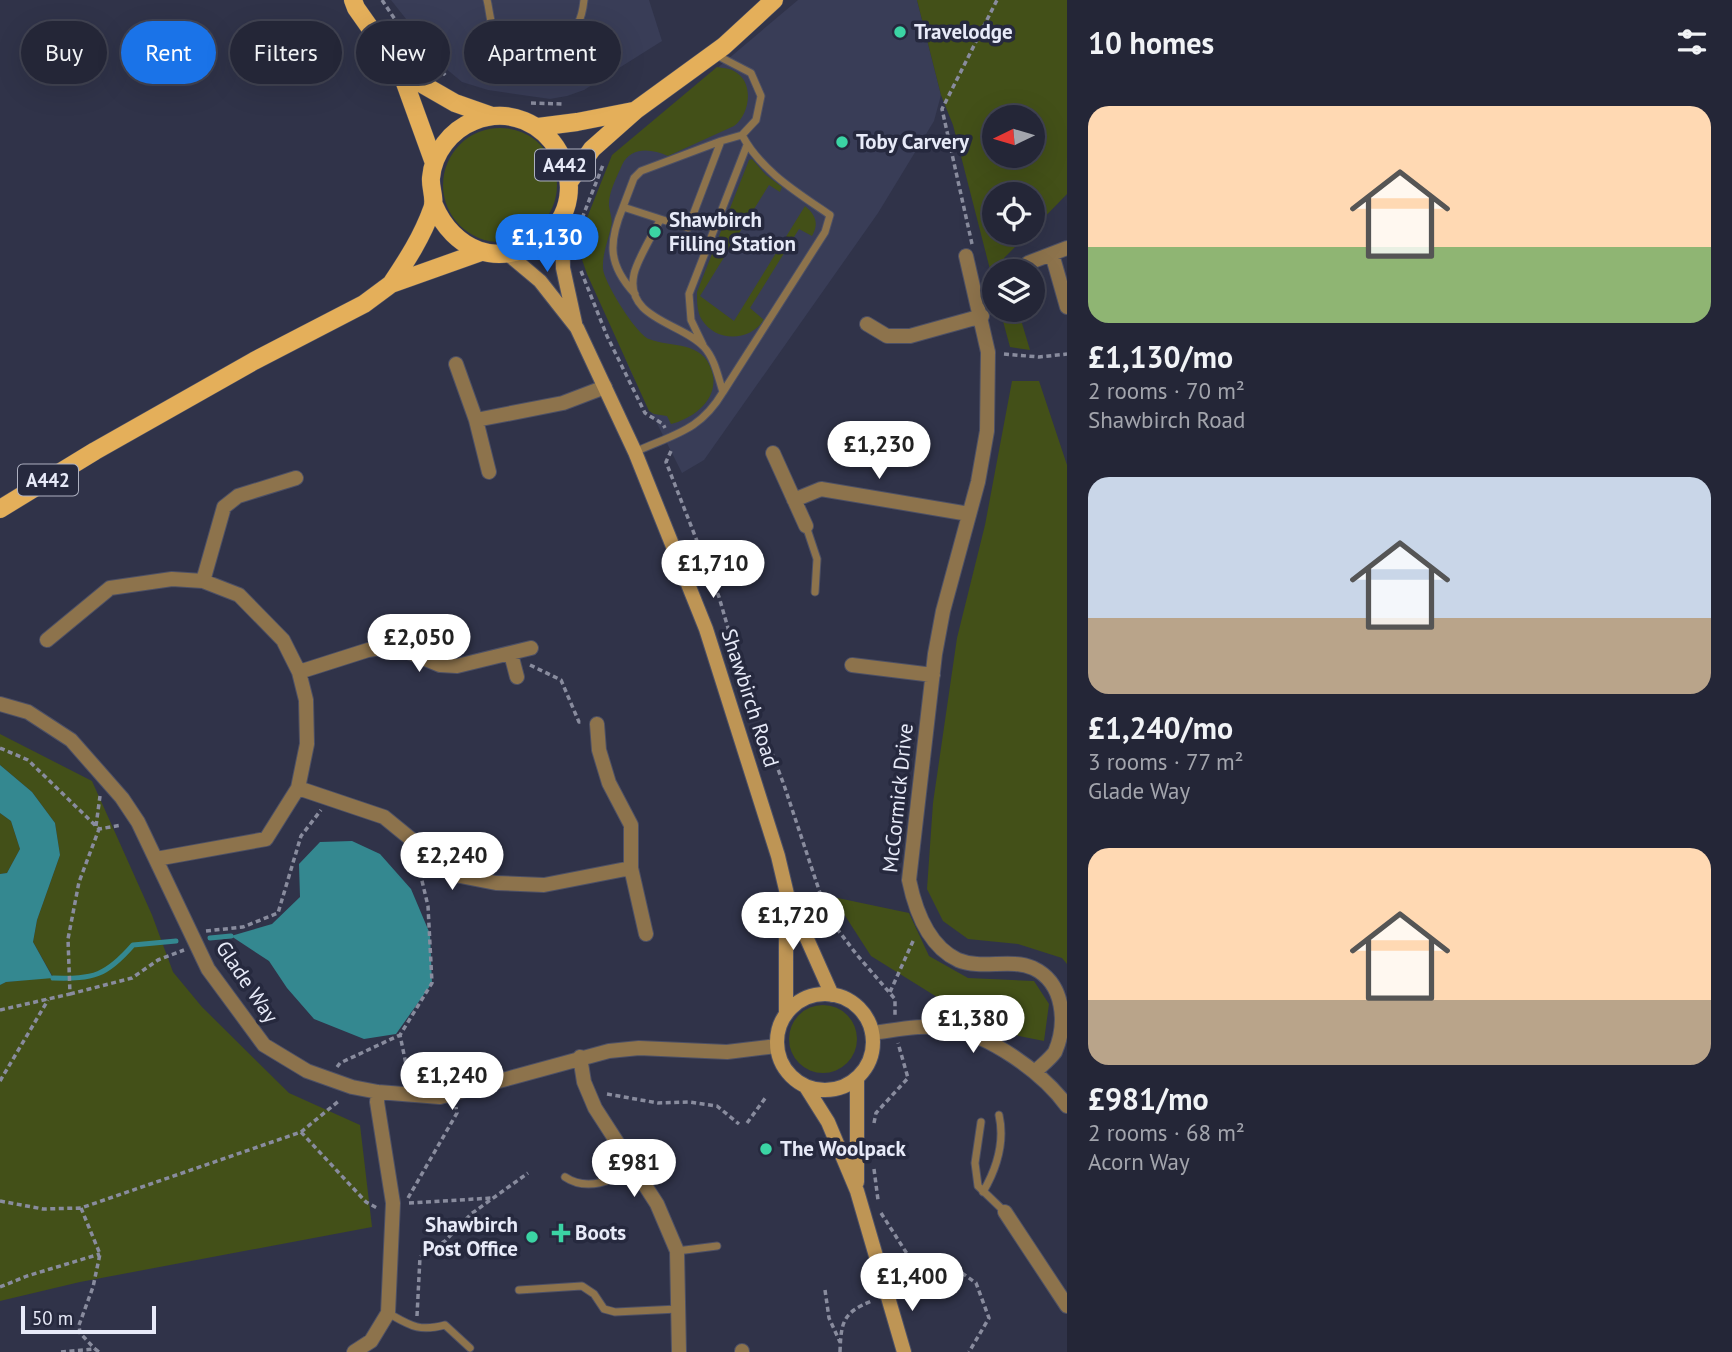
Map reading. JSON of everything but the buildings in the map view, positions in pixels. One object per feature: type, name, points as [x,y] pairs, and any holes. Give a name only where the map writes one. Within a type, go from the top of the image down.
[{"type":"main road","name":"A442","points":[[353,0],[365,21]]},
{"type":"main road","points":[[569,182],[592,149],[636,110],[724,46],[774,0]]},
{"type":"main road","name":"A442","points":[[405,84],[434,163],[431,179],[434,205],[450,234],[464,245],[481,252],[508,254],[533,246],[548,234],[568,200],[569,182],[564,160],[553,141],[538,127],[516,117],[492,116],[455,103],[422,84]]},
{"type":"main road","points":[[538,127],[636,110]]},
{"type":"main road","points":[[434,163],[444,144],[456,131],[473,121],[492,116]]},
{"type":"main road","name":"A442","points":[[391,284],[418,242],[434,205]]},
{"type":"main road","name":"Shawbirch Road","points":[[562,214],[563,268],[577,327],[635,452],[706,629],[778,856],[787,894],[832,995]]},
{"type":"main road","name":"A442","points":[[0,509],[95,451],[254,361],[364,304],[391,284],[481,252]]},
{"type":"main road","name":"Shawbirch Road","points":[[508,254],[540,281],[577,327]]},
{"type":"main road","name":"Shawbirch Road","points":[[786,1014],[787,894]]},
{"type":"main road","points":[[806,1087],[833,1090],[846,1086],[857,1078],[867,1065],[872,1049],[872,1033],[862,1012],[843,998],[819,995],[806,998],[795,1005],[780,1024],[777,1046],[779,1059],[786,1070],[806,1087],[828,1122],[857,1191],[904,1350]]},
{"type":"main road","points":[[857,1078],[857,1191]]},
{"type":"street","points":[[1039,259],[1067,248]]},
{"type":"street","points":[[1052,254],[1067,307]]},
{"type":"street","name":"McCormick Drive","points":[[966,256],[982,316]]},
{"type":"street","points":[[867,324],[887,336],[910,336],[982,316]]},
{"type":"street","name":"McCormick Drive","points":[[983,322],[988,352],[987,431],[970,514],[943,611],[909,880],[914,903],[922,921],[943,948],[958,960],[1033,968],[1050,980],[1061,997],[1065,1019],[1056,1050],[1036,1071]]},
{"type":"street","points":[[456,364],[476,420],[489,472]]},
{"type":"street","points":[[476,420],[563,403],[605,387]]},
{"type":"street","points":[[773,453],[806,526]]},
{"type":"street","points":[[203,581],[223,507],[238,496],[296,478]]},
{"type":"street","points":[[794,500],[821,489],[970,514]]},
{"type":"street","points":[[47,640],[110,588],[172,579],[203,581],[239,595],[283,640],[299,672],[306,700],[307,744],[298,788],[266,839],[156,859]]},
{"type":"street","points":[[299,672],[368,650],[394,646],[440,665],[457,666],[514,665],[531,649]]},
{"type":"street","points":[[852,665],[933,675]]},
{"type":"street","name":"Glade Way","points":[[0,704],[28,712],[71,740],[122,798],[138,822],[208,969],[264,1045],[307,1071],[352,1087],[439,1097],[540,1071],[580,1057],[639,1048],[727,1052],[777,1046]]},
{"type":"street","points":[[597,724],[599,750],[609,783],[631,825],[631,868],[646,934]]},
{"type":"street","points":[[298,788],[384,817],[455,875],[496,883],[544,885],[631,868]]},
{"type":"street","points":[[872,1033],[925,1027],[949,1028],[984,1040],[1036,1071],[1067,1106]]},
{"type":"street","points":[[580,1057],[587,1090],[595,1108],[657,1204],[677,1251],[679,1352]]},
{"type":"street","points":[[354,1352],[371,1341],[388,1313],[393,1210],[377,1102],[378,1092]]},
{"type":"street","points":[[1005,1212],[1067,1306]]},
{"type":"lane","points":[[487,0],[496,35],[501,40],[558,41],[575,30],[583,15],[584,0]]},
{"type":"lane","points":[[703,345],[648,314],[618,273],[612,247],[634,178],[641,171],[742,135],[756,120],[761,96],[751,73],[722,58],[724,46]]},
{"type":"lane","points":[[635,452],[693,426],[712,410],[825,232],[830,215],[785,185],[747,145],[742,135]]},
{"type":"lane","points":[[623,207],[688,228],[721,141]]},
{"type":"lane","points":[[723,391],[713,361],[691,320],[689,294],[747,145]]},
{"type":"lane","points":[[635,295],[634,274],[660,220]]},
{"type":"lane","points":[[806,526],[817,559],[815,592]]},
{"type":"lane","points":[[983,1192],[993,1174],[1000,1146],[1002,1129],[999,1115]]},
{"type":"lane","points":[[981,1122],[975,1163],[978,1186],[1005,1212]]},
{"type":"lane","points":[[565,1177],[576,1184],[609,1182],[636,1168]]},
{"type":"lane","points":[[677,1251],[717,1246]]},
{"type":"lane","points":[[519,1290],[582,1286],[594,1294],[604,1309],[615,1312],[678,1309]]},
{"type":"lane","points":[[388,1313],[417,1329],[445,1325],[470,1348]]},
{"type":"path","points":[[382,0],[397,21]]},
{"type":"path","points":[[966,256],[973,245],[942,109],[997,0]]},
{"type":"path","points":[[528,103],[572,104],[577,122]]},
{"type":"path","points":[[575,236],[604,163],[592,149]]},
{"type":"path","points":[[579,266],[607,336],[645,413],[663,424]]},
{"type":"path","points":[[988,352],[1039,357],[1067,355]]},
{"type":"path","points":[[674,446],[666,462],[719,597],[739,666],[784,785],[828,917],[890,992],[895,999],[896,1008]]},
{"type":"path","points":[[514,665],[532,665],[561,680],[579,722],[597,724]]},
{"type":"path","points":[[0,748],[28,760],[97,827]]},
{"type":"path","points":[[70,994],[68,939],[79,882],[97,827],[100,790],[106,780]]},
{"type":"path","points":[[0,1010],[132,978],[193,939],[243,927],[278,913],[301,836],[330,799]]},
{"type":"path","points":[[97,827],[138,822]]},
{"type":"path","points":[[328,1078],[340,1063],[400,1035],[432,983],[428,906],[412,840]]},
{"type":"path","points":[[890,992],[922,921]]},
{"type":"path","points":[[0,1081],[48,1000]]},
{"type":"path","points":[[400,1035],[412,1095]]},
{"type":"path","points":[[873,1134],[876,1112],[908,1077],[904,1064]]},
{"type":"path","points":[[0,1202],[43,1209],[81,1208],[301,1132],[352,1087]]},
{"type":"path","points":[[587,1090],[658,1103],[689,1102],[717,1106],[739,1124]]},
{"type":"path","points":[[455,1093],[457,1113],[405,1203],[493,1198]]},
{"type":"path","points":[[747,1123],[766,1097]]},
{"type":"path","points":[[301,1132],[366,1202],[379,1209],[393,1210]]},
{"type":"path","points":[[873,1157],[879,1209],[911,1260],[945,1261],[976,1283],[989,1318],[970,1352]]},
{"type":"path","points":[[417,1329],[420,1257],[445,1241],[471,1214],[528,1173]]},
{"type":"path","points":[[81,1208],[100,1254],[93,1287],[79,1325],[80,1332],[97,1350]]},
{"type":"path","points":[[0,1287],[100,1254]]},
{"type":"path","points":[[825,1290],[829,1318],[841,1343]]},
{"type":"path","points":[[840,1352],[842,1326],[853,1308],[876,1299]]},
{"type":"path","points":[[61,1352],[97,1350]]},
{"type":"shaded area","points":[[391,0],[649,0],[662,41],[621,67],[621,21],[464,21],[464,83],[450,72],[450,21],[408,21]]},
{"type":"shaded area","points":[[798,0],[917,0],[941,95],[934,121],[878,213],[704,460],[682,473],[630,370],[589,266],[614,155]]},
{"type":"shaded area","points":[[917,0],[1067,0],[1067,194],[1045,217],[1045,182],[982,182],[982,238],[953,125],[941,95]]},
{"type":"shaded area","points":[[717,67],[734,71],[745,83],[747,106],[739,121],[734,126],[668,156],[649,151],[631,155],[622,165],[609,201],[612,224],[604,253],[603,269],[622,307],[643,335],[658,342],[694,350],[707,361],[712,371],[712,390],[703,406],[688,417],[671,424],[667,416],[649,411],[587,274],[578,248],[579,238],[612,155]]},
{"type":"shaded area","points":[[468,84],[594,84],[567,96],[550,99],[488,90]]},
{"type":"shaded area","points":[[500,128],[522,133],[540,145],[552,163],[557,185],[552,207],[540,225],[522,237],[500,242],[478,237],[460,225],[448,207],[443,185],[448,163],[460,145],[478,133]]},
{"type":"shaded area","points":[[752,159],[766,175],[782,187],[780,192],[769,185],[700,296],[734,321],[805,206],[814,216],[816,224],[812,236],[799,229],[750,308],[764,320],[750,332],[724,335],[715,332],[702,320],[698,310],[697,292],[749,160]]},
{"type":"shaded area","points":[[984,245],[1017,245],[1004,259],[987,259]]},
{"type":"shaded area","points":[[1003,322],[1022,322],[1030,350],[1010,347]]},
{"type":"shaded area","points":[[1012,381],[1039,381],[1067,465],[1067,964],[1062,958],[1018,944],[968,939],[943,921],[927,889],[933,803],[957,638],[985,525]]},
{"type":"shaded area","points":[[0,734],[92,781],[152,915],[173,972],[202,1007],[289,1093],[360,1125],[372,1227],[80,1282],[0,1301],[0,985],[53,977],[33,942],[37,920],[60,855],[55,823],[32,792],[0,765]]},
{"type":"shaded area","points":[[0,765],[32,792],[55,823],[60,855],[37,920],[33,942],[53,978],[6,982],[0,985],[0,874],[7,873],[20,849],[11,821],[0,813]]},
{"type":"shaded area","points":[[0,813],[11,821],[20,849],[7,873],[0,874]]},
{"type":"shaded area","points":[[352,841],[380,854],[411,889],[430,934],[432,983],[396,1034],[364,1039],[314,1019],[287,988],[269,961],[231,936],[272,924],[300,897],[299,864],[320,842]]},
{"type":"shaded area","points":[[833,897],[909,913],[929,956],[968,978],[1034,981],[1049,1004],[1044,1041],[1019,1036],[953,1007],[871,956]]},
{"type":"shaded area","points":[[823,1005],[836,1008],[847,1015],[854,1026],[857,1039],[854,1052],[847,1063],[836,1070],[823,1073],[810,1070],[799,1063],[792,1052],[789,1039],[792,1026],[799,1015],[810,1008]]},
{"type":"waterway","points":[[210,938],[231,936]]},
{"type":"waterway","points":[[53,978],[79,978],[98,973],[115,963],[133,945],[176,941]]},
{"type":"place","name":"Travelodge","points":[[900,32]]},
{"type":"place","name":"Toby Carvery","points":[[842,142]]},
{"type":"place","name":"Shawbirch Filling Station","points":[[655,232]]},
{"type":"place","name":"The Woolpack","points":[[766,1149]]},
{"type":"place","name":"Boots","points":[[561,1233]]},
{"type":"place","name":"Shawbirch Post Office","points":[[532,1237]]}]
